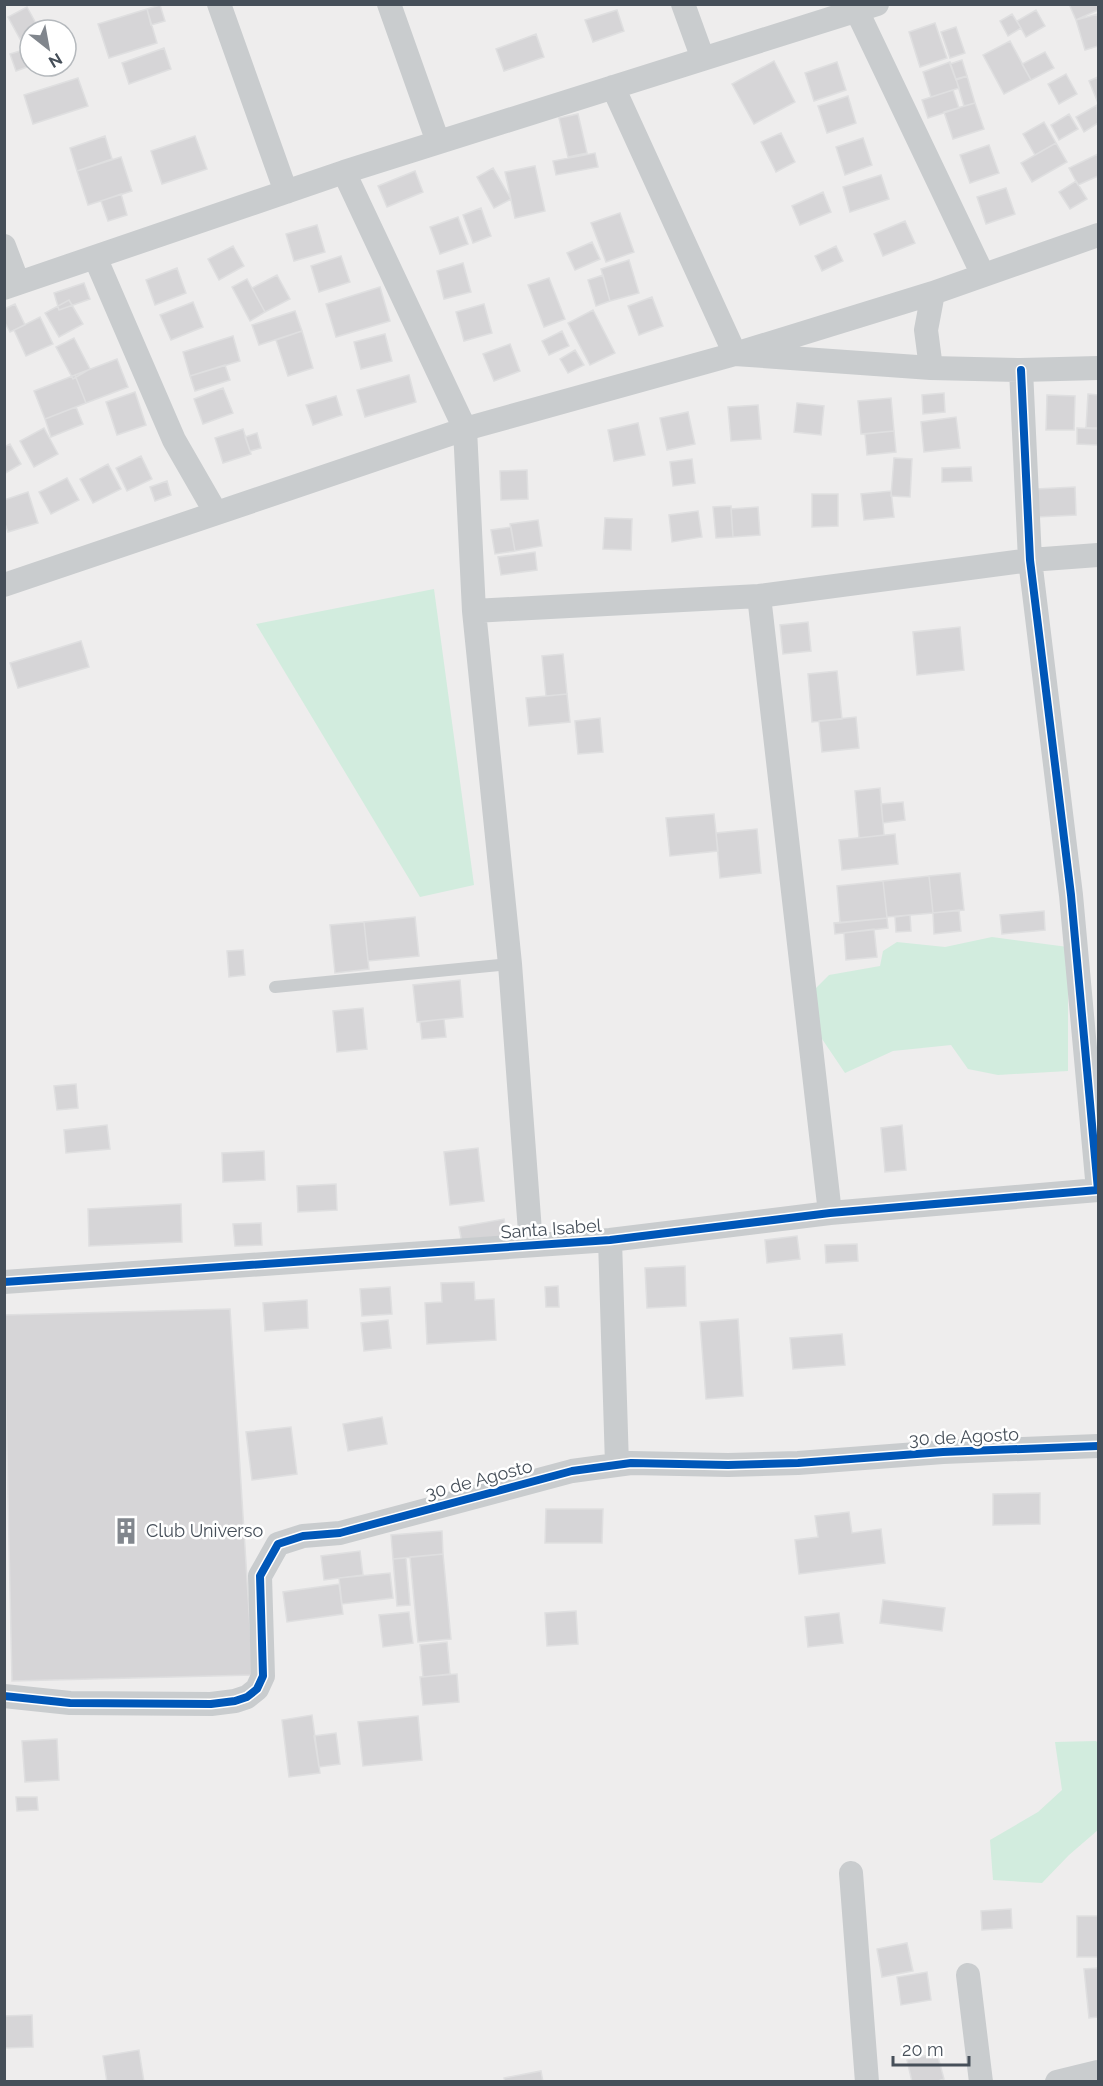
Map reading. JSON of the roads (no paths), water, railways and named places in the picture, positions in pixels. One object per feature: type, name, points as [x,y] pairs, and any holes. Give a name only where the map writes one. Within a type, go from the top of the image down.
[{"type":"street","points":[[219,4],[286,192]]},
{"type":"street","points":[[389,4],[438,142]]},
{"type":"street","points":[[683,4],[703,59]]},
{"type":"street","points":[[4,246],[11,286],[344,172],[867,8],[983,275]]},
{"type":"street","points":[[613,87],[735,354]]},
{"type":"street","points":[[344,172],[465,429],[474,611],[510,964],[531,1245]]},
{"type":"street","points":[[4,585],[465,429],[735,354],[933,293],[1098,235]]},
{"type":"street","points":[[95,257],[174,440],[216,513]]},
{"type":"street","points":[[931,368],[926,330],[933,293]]},
{"type":"street","points":[[735,354],[931,368],[1021,370],[1098,368]]},
{"type":"street","points":[[1021,370],[1030,560],[1071,895],[1098,1190]]},
{"type":"street","points":[[474,611],[759,596],[1030,560],[1098,555]]},
{"type":"street","points":[[759,596],[830,1213]]},
{"type":"street","name":"Santa Isabel","points":[[4,1282],[610,1240],[830,1213],[1098,1190]]},
{"type":"street","points":[[610,1240],[617,1465]]},
{"type":"street","name":"30 de Agosto","points":[[4,1696],[70,1703],[194,1704],[235,1701],[247,1697],[257,1689],[263,1676],[260,1576],[278,1544],[303,1536],[340,1533],[572,1472],[631,1463],[728,1465],[798,1463],[943,1452],[1098,1446]]},
{"type":"street","points":[[851,1874],[867,2082]]},
{"type":"street","points":[[968,1976],[981,2082]]},
{"type":"street","points":[[1057,2082],[1098,2072]]},
{"type":"lane","points":[[276,987],[510,964]]},
{"type":"place","name":"Club Universo","points":[[126,1531]]}]
